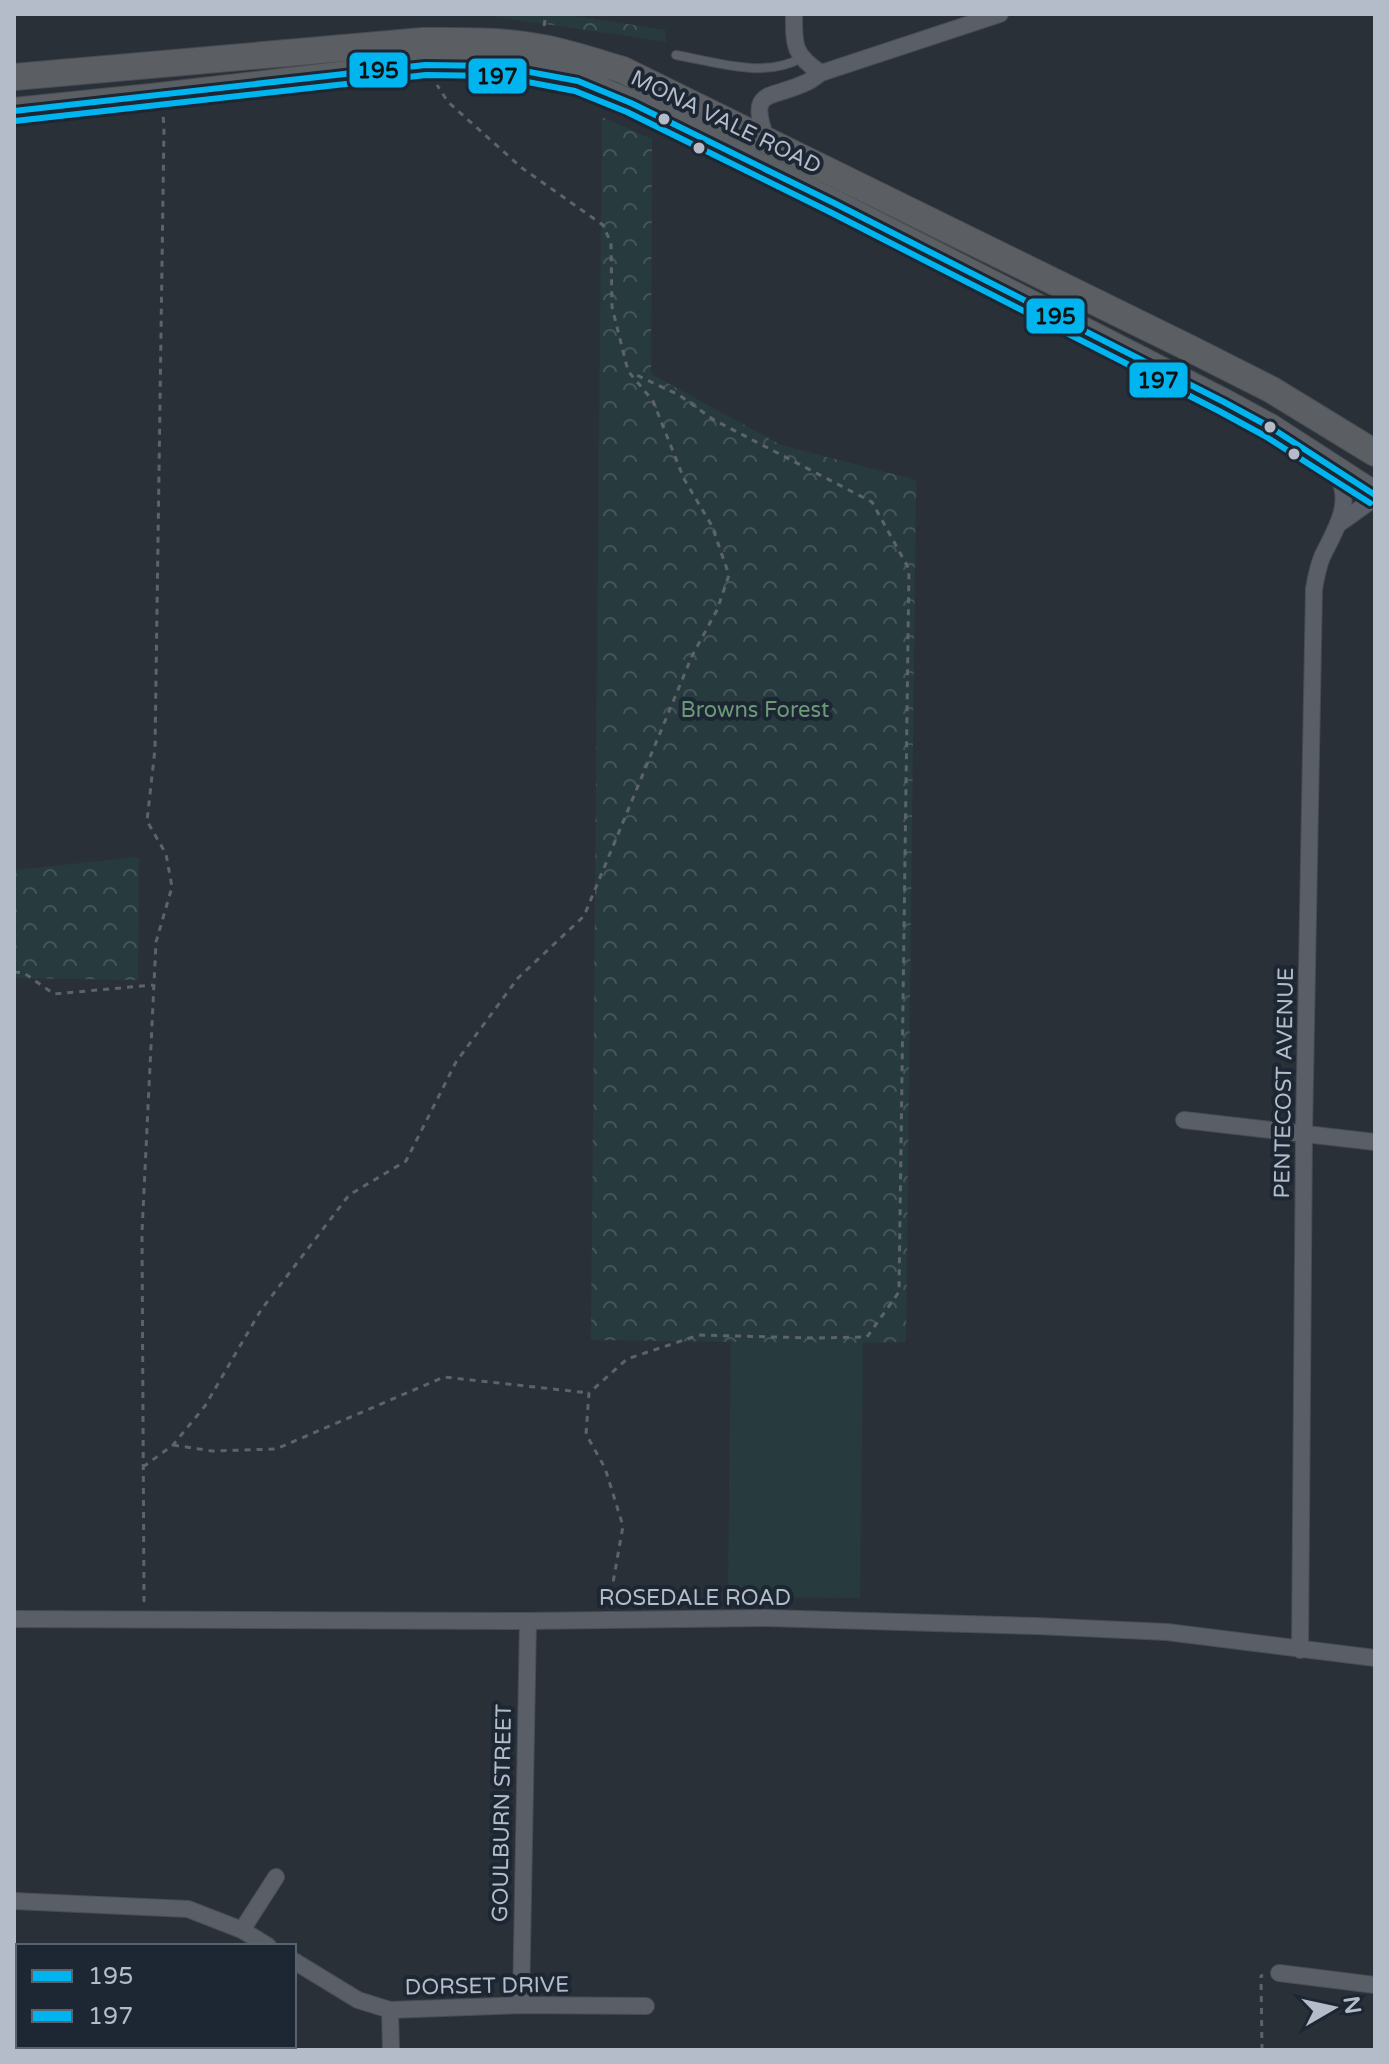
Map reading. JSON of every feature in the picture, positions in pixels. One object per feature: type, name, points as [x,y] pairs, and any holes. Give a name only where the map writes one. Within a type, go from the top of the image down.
[{"type":"highway","name":"MONA VALE ROAD","points":[[14,77],[423,41],[481,40],[543,48],[623,70],[1272,390],[1370,474]]},
{"type":"highway","name":"MONA VALE ROAD","points":[[14,111],[425,65],[497,66],[578,81],[631,103],[807,190],[1224,402],[1270,427],[1335,470],[1370,474]]},
{"type":"street","points":[[794,14],[794,44],[801,58],[821,73]]},
{"type":"street","points":[[768,143],[759,112],[769,94],[806,83],[821,73],[1000,14]]},
{"type":"street","name":"PENTECOST AVENUE","points":[[1335,470],[1345,492],[1340,523]]},
{"type":"street","name":"PENTECOST AVENUE","points":[[1300,1650],[1304,1133],[1314,589],[1321,559],[1370,474]]},
{"type":"street","points":[[1184,1120],[1375,1142]]},
{"type":"street","name":"ROSEDALE ROAD","points":[[14,1619],[528,1621],[767,1618],[1051,1626],[1167,1632],[1375,1658]]},
{"type":"street","name":"GOULBURN STREET","points":[[521,2005],[528,1621]]},
{"type":"street","points":[[242,1930],[276,1877]]},
{"type":"street","points":[[14,1901],[188,1909],[242,1930],[265,1944]]},
{"type":"street","name":"DORSET DRIVE","points":[[296,1962],[358,2000],[390,2010],[521,2005],[646,2006]]},
{"type":"street","points":[[1279,1973],[1375,1985]]},
{"type":"street","points":[[390,2010],[391,2050]]},
{"type":"lane","points":[[676,55],[748,68],[787,66],[801,58]]},
{"type":"path","points":[[543,33],[546,14]]},
{"type":"path","points":[[143,1467],[173,1445],[205,1406],[261,1310],[349,1195],[406,1161],[456,1062],[518,978],[584,916],[692,656],[717,610],[729,575],[712,526],[684,479],[653,401],[628,371],[612,307],[611,243],[603,225],[522,168],[448,102],[437,85]]},
{"type":"path","points":[[143,1618],[142,1232],[156,942],[172,887],[166,854],[147,821],[155,749],[162,111]]},
{"type":"path","points":[[606,1620],[623,1526],[605,1468],[586,1434],[589,1393],[627,1359],[699,1335],[867,1337],[899,1292],[909,569],[872,502],[714,420],[679,395],[628,371]]},
{"type":"path","points":[[14,972],[24,973],[54,994],[153,985]]},
{"type":"path","points":[[173,1445],[212,1451],[276,1449],[444,1377],[589,1393]]},
{"type":"path","points":[[1262,2050],[1261,1976],[1279,1973]]},
{"type":"green space","points":[[478,14],[562,14],[665,30],[666,42]]},
{"type":"green space","name":"Browns Forest","points":[[602,117],[652,139],[651,374],[781,445],[916,480],[906,1342],[863,1343],[860,1598],[728,1597],[731,1342],[591,1340]]},
{"type":"green space","points":[[139,857],[138,980],[14,978],[14,870]]},
{"type":"green space","points":[[731,1342],[863,1343],[860,1598],[728,1597]]},
{"type":"transit line","name":"195","points":[[14,111],[425,65],[497,66],[578,81],[631,103],[834,203],[1224,402],[1270,427],[1375,495]]},
{"type":"transit line","name":"197","points":[[15,121],[426,75],[496,76],[575,91],[627,112],[830,212],[1219,411],[1265,436],[1370,503]]}]
